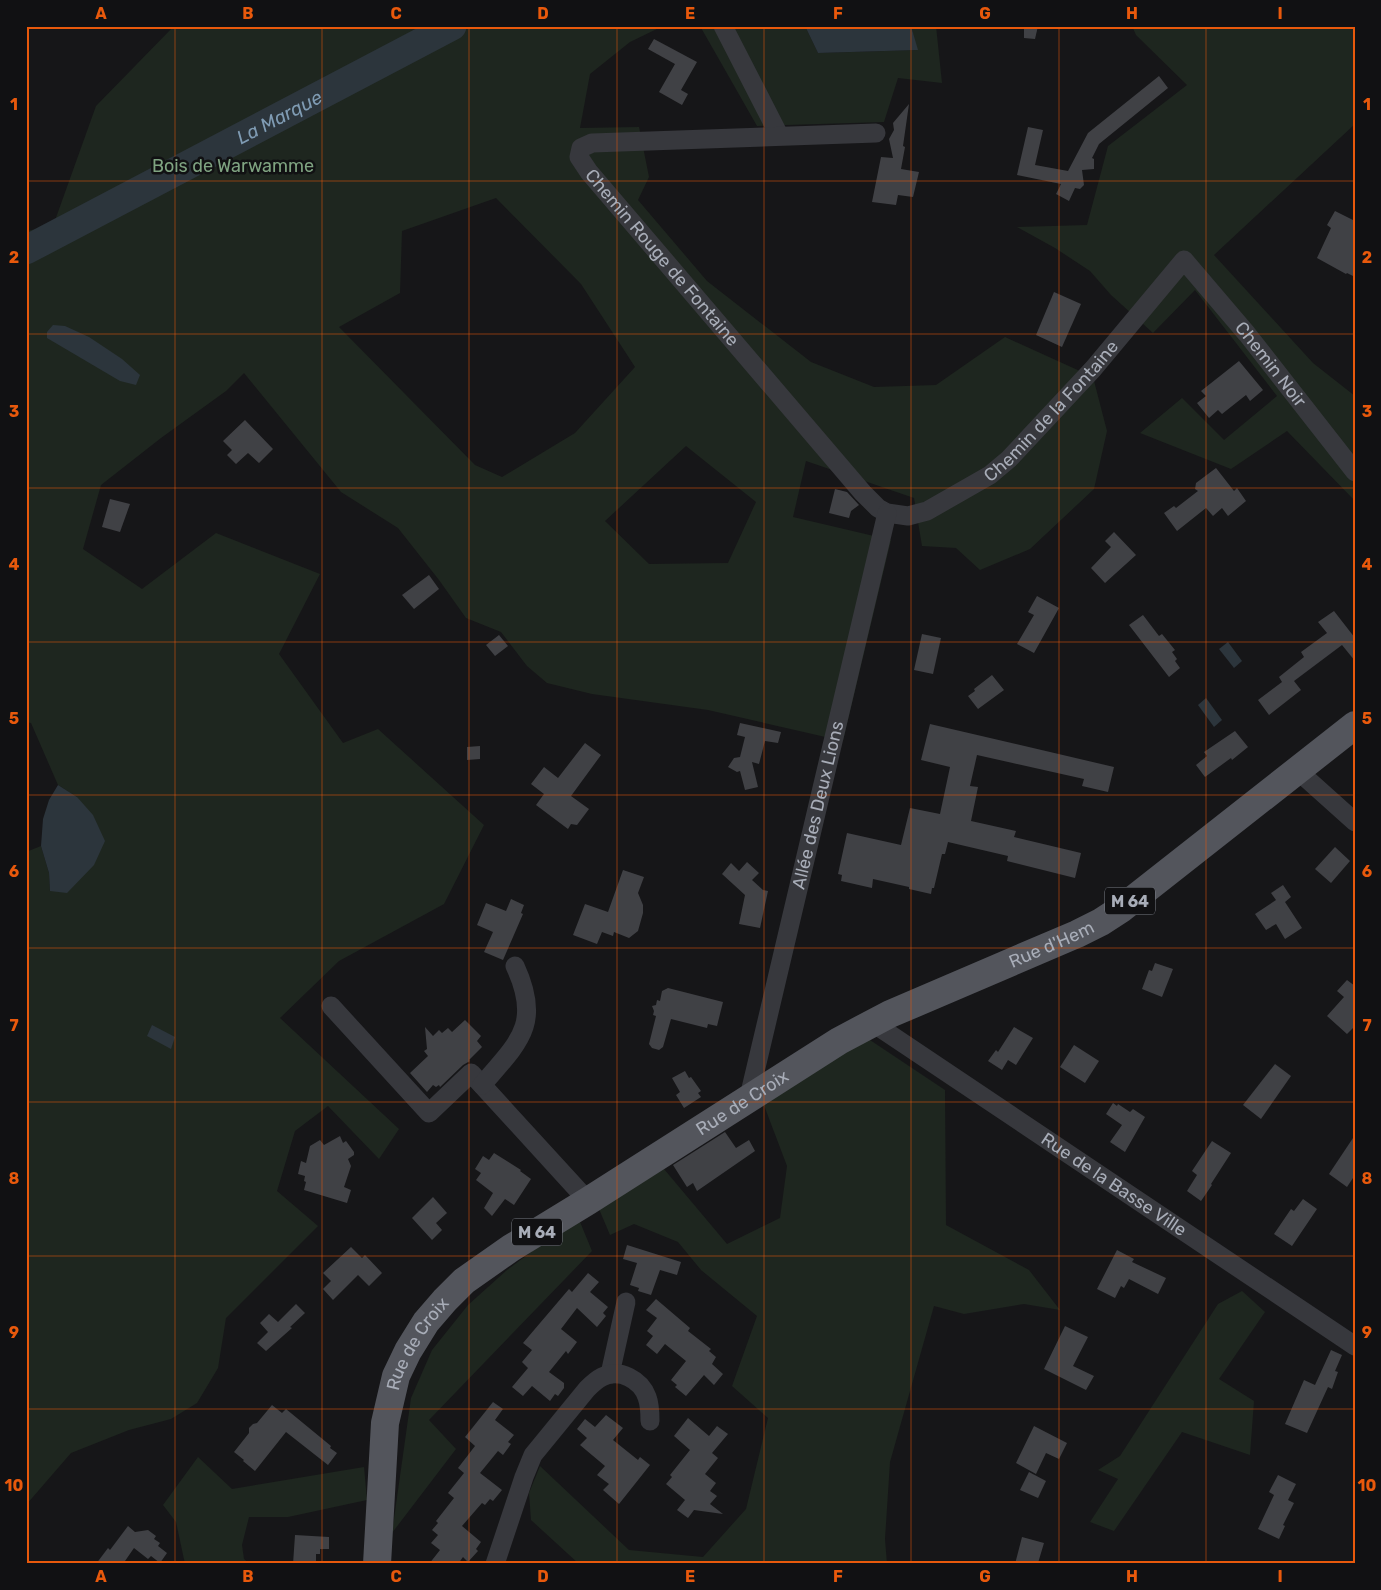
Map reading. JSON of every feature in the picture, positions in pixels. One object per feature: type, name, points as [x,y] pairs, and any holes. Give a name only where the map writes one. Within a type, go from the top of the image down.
[{"type":"main road","name":"Rue d'Hem","points":[[873,1023],[1101,922],[1128,903],[1355,725]]},
{"type":"main road","name":"Rue de Croix","points":[[377,1564],[384,1423],[396,1376],[408,1351],[426,1322],[444,1300],[464,1281],[511,1248],[588,1201],[839,1040],[873,1023]]},
{"type":"street","points":[[723,26],[779,135]]},
{"type":"street","name":"Chemin Rouge de Fontaine","points":[[876,133],[592,143],[581,148],[578,157],[863,493],[878,508],[887,513]]},
{"type":"street","name":"Chemin de la Fontaine","points":[[887,513],[908,516],[927,511],[980,482],[1001,467],[1093,369],[1184,260]]},
{"type":"street","name":"Chemin Noir","points":[[1184,260],[1247,334],[1355,472]]},
{"type":"street","name":"Allée des Deux Lions","points":[[749,1097],[887,513]]},
{"type":"street","points":[[1297,770],[1355,822]]},
{"type":"street","points":[[482,1085],[517,1044],[525,1026],[526,995],[515,966]]},
{"type":"street","points":[[331,1006],[428,1113],[471,1073],[588,1201]]},
{"type":"street","name":"Rue de la Basse Ville","points":[[873,1023],[1355,1346]]},
{"type":"street","points":[[610,1374],[626,1302]]},
{"type":"street","points":[[495,1564],[524,1477],[533,1456],[587,1389],[596,1381],[610,1374],[633,1379],[639,1384],[648,1398],[650,1421]]},
{"type":"green space","name":"Bois de Warwamme","points":[[174,26],[663,26],[630,42],[590,74],[580,128],[639,127],[649,177],[638,200],[707,281],[811,362],[874,387],[936,385],[1005,337],[1093,377],[1107,431],[1094,489],[1030,549],[980,570],[956,548],[922,546],[914,498],[806,461],[793,517],[891,540],[843,741],[708,710],[592,694],[547,683],[527,666],[501,632],[466,618],[398,528],[341,492],[244,373],[226,391],[161,438],[101,485],[83,549],[142,589],[216,533],[320,574],[279,654],[343,743],[378,729],[484,825],[444,904],[339,961],[280,1018],[399,1129],[379,1159],[328,1106],[295,1131],[277,1191],[318,1226],[226,1318],[218,1368],[197,1403],[171,1419],[129,1430],[71,1453],[26,1505],[26,852],[41,846],[49,873],[50,891],[77,797],[58,785],[31,723],[26,722],[26,231],[53,226],[96,106]],"holes":[[[496,198],[581,284],[635,367],[575,433],[502,477],[475,465],[339,327],[400,293],[402,231]],[[686,446],[756,502],[728,563],[649,564],[605,521]]]},
{"type":"green space","points":[[700,26],[805,26],[818,53],[917,50],[911,26],[936,26],[942,83],[898,78],[884,122],[757,126]]},
{"type":"green space","points":[[1132,26],[1355,26],[1355,124],[1214,255],[1313,363],[1355,396],[1355,501],[1287,431],[1231,469],[1140,433],[1182,398],[1224,440],[1277,396],[1195,290],[1153,333],[1111,295],[1090,271],[1055,248],[1017,227],[1087,225],[1108,146],[1187,85],[1136,35]]},
{"type":"green space","points":[[867,1038],[945,1090],[946,1225],[1029,1270],[1060,1310],[1024,1304],[964,1314],[934,1306],[890,1462],[885,1539],[887,1564],[579,1564],[531,1520],[529,1493],[540,1466],[629,1550],[703,1557],[746,1509],[768,1418],[732,1386],[757,1316],[701,1270],[678,1242],[634,1224],[610,1235],[599,1209],[664,1169],[727,1244],[780,1218],[787,1166],[762,1100]]},
{"type":"green space","points":[[578,1217],[592,1251],[429,1420],[456,1449],[392,1533],[411,1398],[432,1350],[468,1305],[507,1270]]},
{"type":"green space","points":[[1242,1291],[1265,1312],[1219,1379],[1254,1401],[1250,1455],[1182,1432],[1114,1531],[1090,1522],[1118,1479],[1098,1470],[1120,1456],[1218,1304]]},
{"type":"green space","points":[[198,1457],[232,1489],[364,1467],[367,1500],[288,1517],[249,1517],[242,1545],[244,1559],[250,1564],[185,1564],[176,1522],[163,1505]]},
{"type":"shaded area","points":[[449,26],[468,26],[113,220],[26,265],[26,255]]},
{"type":"shaded area","points":[[805,26],[911,26],[918,50],[818,53]]},
{"type":"shaded area","points":[[53,325],[65,326],[89,337],[122,359],[140,375],[136,385],[120,381],[47,338],[47,332]]},
{"type":"shaded area","points":[[1228,642],[1242,661],[1234,668],[1219,649]]},
{"type":"shaded area","points":[[1206,698],[1222,720],[1214,727],[1198,705]]},
{"type":"shaded area","points":[[58,785],[77,797],[93,815],[105,841],[94,865],[67,893],[50,891],[49,873],[41,846],[43,819],[49,800]]},
{"type":"shaded area","points":[[152,1025],[175,1037],[171,1049],[147,1036]]},
{"type":"building","points":[[1024,26],[1038,26],[1035,39],[1024,38]]},
{"type":"building","points":[[654,39],[697,62],[681,90],[688,94],[682,105],[659,92],[675,64],[648,49]]},
{"type":"building","points":[[1159,76],[1168,88],[1099,144],[1092,158],[1094,159],[1094,169],[1082,170],[1084,185],[1080,189],[1075,188],[1069,201],[1056,194],[1061,184],[1017,175],[1028,127],[1043,130],[1035,165],[1068,171],[1088,133]]},
{"type":"building","points":[[909,104],[901,169],[919,172],[913,197],[898,195],[896,205],[872,202],[881,157],[893,158],[889,139],[894,130],[893,123]]},
{"type":"building","points":[[1335,211],[1355,221],[1355,277],[1317,258],[1331,228],[1327,225]]},
{"type":"building","points":[[1054,292],[1081,304],[1062,347],[1036,335]]},
{"type":"building","points":[[1239,361],[1263,390],[1250,401],[1246,395],[1222,414],[1218,410],[1209,418],[1197,403],[1206,396],[1201,391]]},
{"type":"building","points":[[245,420],[273,449],[259,463],[248,453],[236,464],[227,455],[232,450],[223,441]]},
{"type":"building","points":[[1216,468],[1234,491],[1237,488],[1246,501],[1228,516],[1222,508],[1213,516],[1206,508],[1177,531],[1164,513],[1174,506],[1176,508],[1198,491],[1195,489],[1196,483]]},
{"type":"building","points":[[835,489],[847,492],[859,505],[851,511],[849,518],[829,513]]},
{"type":"building","points":[[110,499],[130,504],[120,532],[102,527]]},
{"type":"building","points":[[1114,532],[1136,555],[1105,583],[1091,568],[1111,547],[1105,541]]},
{"type":"building","points":[[429,575],[439,589],[414,609],[402,595]]},
{"type":"building","points":[[1037,596],[1059,608],[1034,653],[1017,644],[1034,615],[1028,612]]},
{"type":"building","points":[[1334,611],[1355,638],[1355,661],[1342,645],[1294,681],[1301,690],[1269,715],[1258,700],[1282,682],[1279,677],[1304,657],[1301,652],[1327,633],[1318,622]]},
{"type":"building","points":[[1143,615],[1159,636],[1162,634],[1175,650],[1172,652],[1180,668],[1169,677],[1129,625]]},
{"type":"building","points":[[922,634],[941,638],[933,674],[914,670]]},
{"type":"building","points":[[499,635],[508,646],[495,656],[486,645]]},
{"type":"building","points":[[992,675],[1004,690],[978,709],[968,696]]},
{"type":"building","points":[[740,723],[781,732],[778,743],[765,741],[759,764],[752,762],[758,787],[745,790],[740,771],[737,772],[728,767],[734,758],[740,757],[745,737],[737,735]]},
{"type":"building","points":[[930,724],[1114,767],[1108,792],[1082,786],[1084,779],[977,755],[970,786],[978,787],[971,821],[1016,831],[1014,837],[1081,853],[1075,878],[1007,861],[1008,856],[948,842],[945,854],[942,854],[931,894],[873,879],[872,888],[841,881],[842,875],[838,874],[847,833],[901,845],[910,808],[940,814],[950,767],[921,760]]},
{"type":"building","points":[[1235,731],[1248,747],[1232,760],[1231,758],[1205,777],[1196,765],[1207,756],[1204,752]]},
{"type":"building","points":[[585,743],[601,755],[571,796],[589,809],[577,825],[571,824],[568,829],[536,805],[544,794],[531,784],[544,767],[558,778]]},
{"type":"building","points":[[480,746],[480,759],[467,760],[467,747]]},
{"type":"building","points":[[1335,847],[1350,861],[1331,883],[1315,869]]},
{"type":"building","points":[[747,862],[759,873],[752,880],[763,890],[768,891],[760,928],[739,924],[745,895],[722,874],[731,863],[739,871]]},
{"type":"building","points":[[623,870],[644,877],[638,893],[643,905],[643,913],[638,931],[629,938],[614,932],[613,936],[602,932],[597,944],[573,935],[585,904],[608,912]]},
{"type":"building","points":[[1283,885],[1291,897],[1285,902],[1302,928],[1285,939],[1276,924],[1266,930],[1255,914],[1276,900],[1271,893]]},
{"type":"building","points":[[511,899],[524,905],[521,913],[523,914],[503,960],[484,952],[493,932],[477,925],[486,903],[506,911]]},
{"type":"building","points":[[1155,963],[1173,969],[1162,997],[1142,989],[1149,970],[1152,971]]},
{"type":"building","points":[[1347,980],[1355,986],[1355,1026],[1347,1034],[1327,1016],[1344,997],[1337,991]]},
{"type":"building","points":[[668,988],[723,1002],[717,1026],[708,1024],[707,1028],[671,1019],[663,1047],[659,1050],[652,1048],[649,1044],[656,1016],[653,1015],[652,1006],[656,1005],[657,1000],[660,1001],[662,991]]},
{"type":"building","points":[[465,1020],[481,1036],[477,1041],[482,1047],[470,1061],[463,1065],[440,1087],[439,1085],[436,1087],[433,1085],[427,1092],[410,1073],[428,1056],[424,1051],[427,1049],[425,1027],[433,1036],[439,1030],[442,1033],[448,1028],[452,1032]]},
{"type":"building","points":[[1014,1027],[1033,1038],[1016,1065],[1008,1060],[1002,1070],[988,1061],[996,1050],[998,1052]]},
{"type":"building","points":[[1074,1045],[1099,1061],[1085,1083],[1060,1067]]},
{"type":"building","points":[[1275,1064],[1291,1076],[1261,1119],[1243,1105]]},
{"type":"building","points":[[685,1071],[701,1091],[698,1093],[701,1097],[684,1108],[676,1095],[680,1092],[672,1078]]},
{"type":"building","points":[[1113,1103],[1130,1112],[1133,1109],[1145,1117],[1125,1152],[1110,1142],[1122,1125],[1106,1114]]},
{"type":"building","points":[[725,1132],[736,1148],[749,1140],[755,1151],[697,1191],[693,1183],[687,1187],[673,1165]]},
{"type":"building","points":[[1355,1135],[1355,1175],[1347,1187],[1329,1174]]},
{"type":"building","points":[[340,1136],[343,1143],[346,1141],[354,1152],[354,1155],[348,1159],[351,1166],[344,1187],[351,1190],[347,1203],[304,1190],[305,1176],[298,1174],[301,1161],[306,1163],[310,1146],[320,1140],[324,1145]]},
{"type":"building","points":[[1212,1141],[1231,1153],[1201,1201],[1187,1191],[1197,1175],[1192,1171]]},
{"type":"building","points":[[494,1153],[521,1170],[531,1179],[514,1205],[505,1199],[492,1216],[484,1208],[493,1193],[476,1180],[481,1173],[475,1169],[483,1156],[489,1160]]},
{"type":"building","points":[[433,1197],[447,1213],[436,1223],[442,1230],[432,1240],[412,1218]]},
{"type":"building","points":[[1303,1199],[1317,1209],[1292,1246],[1274,1234],[1291,1209],[1294,1211]]},
{"type":"building","points":[[627,1245],[681,1262],[677,1275],[660,1270],[651,1295],[638,1291],[639,1288],[630,1285],[637,1263],[623,1259]]},
{"type":"building","points":[[351,1247],[362,1258],[365,1255],[382,1273],[369,1286],[358,1275],[333,1300],[323,1289],[331,1281],[323,1273]]},
{"type":"building","points":[[1117,1250],[1134,1259],[1132,1262],[1166,1278],[1158,1294],[1129,1279],[1124,1288],[1121,1286],[1115,1298],[1097,1289]]},
{"type":"building","points":[[588,1273],[599,1282],[590,1292],[608,1307],[603,1313],[606,1316],[597,1327],[577,1308],[561,1329],[577,1342],[568,1354],[566,1351],[549,1372],[564,1383],[564,1388],[558,1396],[555,1394],[550,1401],[532,1386],[523,1396],[512,1387],[528,1368],[522,1362],[532,1350],[523,1343],[569,1289],[572,1292]]},
{"type":"building","points":[[656,1299],[690,1328],[688,1331],[711,1349],[709,1351],[716,1357],[712,1364],[723,1374],[714,1385],[704,1375],[686,1396],[675,1387],[677,1385],[671,1380],[686,1361],[665,1344],[657,1354],[646,1345],[653,1336],[647,1331],[657,1318],[646,1310]]},
{"type":"building","points":[[296,1304],[305,1313],[290,1327],[292,1328],[266,1351],[257,1343],[268,1332],[260,1323],[269,1314],[278,1322]]},
{"type":"building","points":[[1065,1326],[1088,1337],[1073,1366],[1094,1376],[1086,1390],[1044,1369]]},
{"type":"building","points":[[1331,1350],[1342,1355],[1335,1371],[1338,1372],[1332,1389],[1328,1387],[1307,1433],[1285,1424],[1304,1380],[1315,1385]]},
{"type":"building","points":[[493,1402],[503,1409],[495,1420],[514,1435],[508,1442],[511,1444],[503,1455],[498,1451],[480,1473],[502,1490],[493,1501],[490,1499],[485,1505],[482,1503],[462,1526],[481,1542],[476,1549],[478,1551],[468,1562],[463,1557],[458,1564],[429,1564],[440,1550],[431,1543],[438,1535],[432,1530],[438,1523],[436,1521],[454,1498],[448,1493],[464,1473],[458,1468],[475,1446],[465,1437]]},
{"type":"building","points":[[272,1405],[282,1413],[286,1409],[331,1446],[330,1448],[337,1453],[328,1465],[286,1432],[255,1471],[234,1452],[249,1433],[249,1428],[257,1423]]},
{"type":"building","points":[[606,1415],[623,1428],[613,1440],[638,1460],[640,1457],[650,1465],[619,1504],[603,1490],[609,1484],[597,1475],[605,1466],[580,1445],[587,1438],[577,1429],[585,1419],[595,1427]]},
{"type":"building","points":[[688,1418],[709,1436],[717,1426],[728,1434],[712,1453],[718,1458],[705,1474],[716,1483],[710,1491],[717,1496],[710,1504],[723,1514],[694,1510],[688,1518],[677,1510],[685,1500],[666,1484],[672,1477],[670,1475],[690,1450],[674,1436]]},
{"type":"building","points":[[1034,1426],[1067,1443],[1059,1459],[1046,1453],[1036,1474],[1016,1463]]},
{"type":"building","points":[[1029,1472],[1046,1481],[1038,1498],[1020,1490]]},
{"type":"building","points":[[1278,1475],[1296,1484],[1288,1500],[1294,1503],[1283,1525],[1285,1526],[1279,1539],[1258,1529],[1274,1495],[1269,1492]]},
{"type":"building","points":[[128,1526],[135,1532],[148,1530],[156,1536],[154,1539],[160,1543],[158,1546],[167,1553],[160,1563],[151,1556],[148,1559],[134,1548],[125,1561],[129,1564],[96,1564],[108,1548],[110,1550]]},
{"type":"building","points":[[295,1535],[329,1537],[329,1549],[320,1549],[320,1554],[316,1554],[316,1564],[293,1564]]},
{"type":"building","points":[[1022,1537],[1044,1543],[1038,1563],[1031,1561],[1030,1564],[1015,1564]]},
{"type":"waterway","name":"La Marque","points":[[26,250],[452,26]]}]
